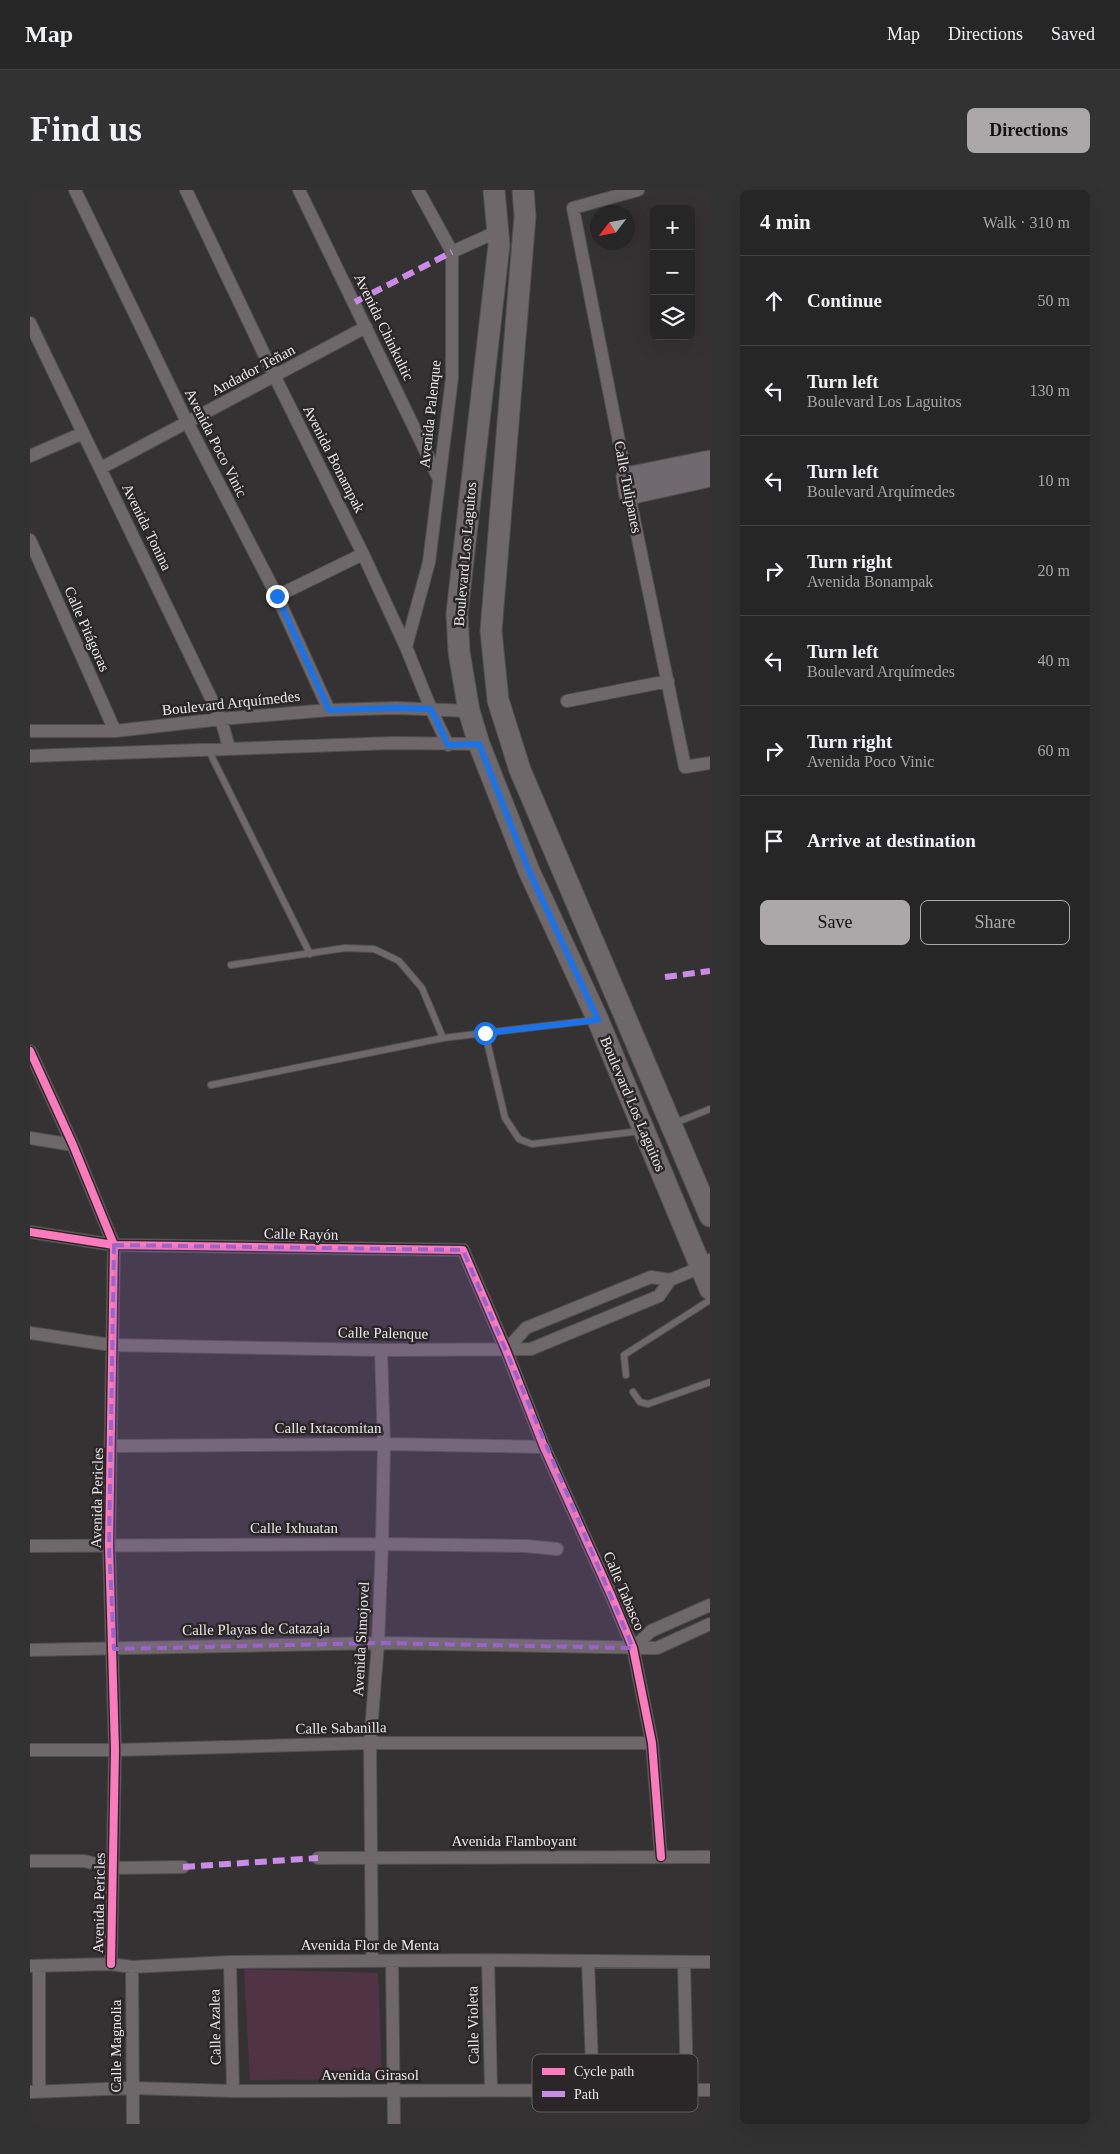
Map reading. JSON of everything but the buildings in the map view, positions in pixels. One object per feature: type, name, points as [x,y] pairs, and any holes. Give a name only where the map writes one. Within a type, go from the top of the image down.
[{"type":"main road","name":"Boulevard Los Laguitos","points":[[494,190],[498,245],[457,613],[459,652],[469,711],[479,744],[529,871],[598,1020],[645,1131],[705,1263],[710,1289]]},
{"type":"main road","name":"Boulevard Los Laguitos","points":[[523,190],[525,216],[491,631],[498,700],[520,770],[710,1216]]},
{"type":"main road","points":[[474,449],[505,465]]},
{"type":"street","name":"Avenida Poco Vinic","points":[[76,190],[187,422],[277,596],[329,710]]},
{"type":"street","name":"Avenida Bonampak","points":[[186,190],[275,377],[363,554],[448,745]]},
{"type":"street","name":"Avenida Chinkultic","points":[[299,190],[439,479]]},
{"type":"street","name":"Avenida Palenque","points":[[406,647],[429,562],[452,378],[452,252],[418,190]]},
{"type":"street","name":"Calle Tulipanes","points":[[638,190],[573,208],[685,767],[710,763]]},
{"type":"street","points":[[452,252],[498,231]]},
{"type":"street","name":"Avenida Tonina","points":[[30,323],[220,719],[230,748]]},
{"type":"street","name":"Andador Teñan","points":[[100,468],[275,377],[366,327]]},
{"type":"street","points":[[30,456],[84,433]]},
{"type":"street","points":[[628,486],[710,460]]},
{"type":"street","points":[[628,486],[710,477]]},
{"type":"street","name":"Calle Pitágoras","points":[[30,540],[115,731]]},
{"type":"street","points":[[277,596],[363,554]]},
{"type":"street","points":[[568,701],[668,681]]},
{"type":"street","name":"Boulevard Arquímedes","points":[[30,731],[115,731],[220,719],[329,710],[396,708],[469,711]]},
{"type":"street","points":[[30,756],[394,743],[479,744]]},
{"type":"street","name":"Avenida Pericles","points":[[30,1051],[73,1145],[114,1245],[109,1545],[114,1648],[115,1750],[111,1964]]},
{"type":"street","points":[[30,1138],[73,1145]]},
{"type":"street","name":"Calle Rayón","points":[[30,1232],[114,1245],[463,1250],[506,1350]]},
{"type":"street","points":[[506,1350],[526,1328],[651,1277],[670,1280],[705,1263]]},
{"type":"street","name":"Calle Palenque","points":[[30,1333],[111,1345],[381,1350],[531,1349],[658,1296],[670,1280]]},
{"type":"street","name":"Avenida Simojovel","points":[[372,1961],[370,1743],[378,1643],[382,1544],[384,1444],[381,1350]]},
{"type":"street","name":"Calle Tabasco","points":[[506,1350],[544,1447],[633,1648],[652,1743],[661,1857]]},
{"type":"street","name":"Calle Ixtacomitan","points":[[111,1446],[384,1444],[544,1447]]},
{"type":"street","name":"Calle Ixhuatan","points":[[30,1546],[382,1544],[526,1546],[557,1549]]},
{"type":"street","points":[[633,1648],[651,1631],[710,1605]]},
{"type":"street","name":"Calle Playas de Catazaja","points":[[30,1650],[378,1643],[657,1648],[710,1624]]},
{"type":"street","name":"Calle Sabanilla","points":[[30,1750],[115,1750],[370,1743],[652,1743]]},
{"type":"street","name":"Avenida Flamboyant","points":[[318,1858],[710,1857]]},
{"type":"street","points":[[30,1861],[84,1861],[113,1868],[183,1867]]},
{"type":"street","name":"Avenida Flor de Menta","points":[[34,1966],[111,1964],[132,1968],[230,1962],[488,1960],[710,1962]]},
{"type":"street","name":"Calle Violeta","points":[[488,1960],[491,2090]]},
{"type":"street","points":[[392,1961],[394,2124]]},
{"type":"street","points":[[588,1961],[592,2054]]},
{"type":"street","name":"Calle Azalea","points":[[230,1962],[233,2091]]},
{"type":"street","points":[[684,1962],[686,2054]]},
{"type":"street","points":[[34,1966],[35,2092]]},
{"type":"street","name":"Calle Magnolia","points":[[132,1968],[133,2124]]},
{"type":"street","name":"Avenida Girasol","points":[[35,2092],[132,2088],[394,2092],[532,2090]]},
{"type":"lane","points":[[208,749],[310,954]]},
{"type":"lane","points":[[231,965],[345,948],[374,949],[399,961],[422,988],[443,1038]]},
{"type":"lane","points":[[211,1085],[443,1038],[598,1020]]},
{"type":"lane","points":[[485,1033],[505,1118],[519,1139],[532,1144],[645,1131]]},
{"type":"lane","points":[[671,1124],[710,1109]]},
{"type":"lane","points":[[626,1375],[624,1356],[710,1300]]},
{"type":"lane","points":[[632,1392],[640,1402],[648,1404],[710,1382]]},
{"type":"highlighted area","points":[[114,1245],[463,1250],[633,1648],[378,1643],[114,1649],[109,1545]]},
{"type":"shaded area","points":[[244,1969],[378,1973],[382,2079],[250,2080]]},
{"type":"marked path","points":[[355,302],[452,252]]},
{"type":"marked path","points":[[665,977],[710,971]]},
{"type":"marked path","points":[[183,1867],[318,1858]]},
{"type":"cycle path","points":[[30,1051],[73,1145],[114,1245],[109,1545],[115,1750],[111,1964]]},
{"type":"cycle path","points":[[30,1232],[114,1245],[463,1250],[506,1350],[544,1447],[633,1648],[652,1743],[661,1857]]},
{"type":"route","points":[[277,596],[329,710],[431,709],[448,745],[479,744],[529,871],[598,1020],[485,1033]]}]
